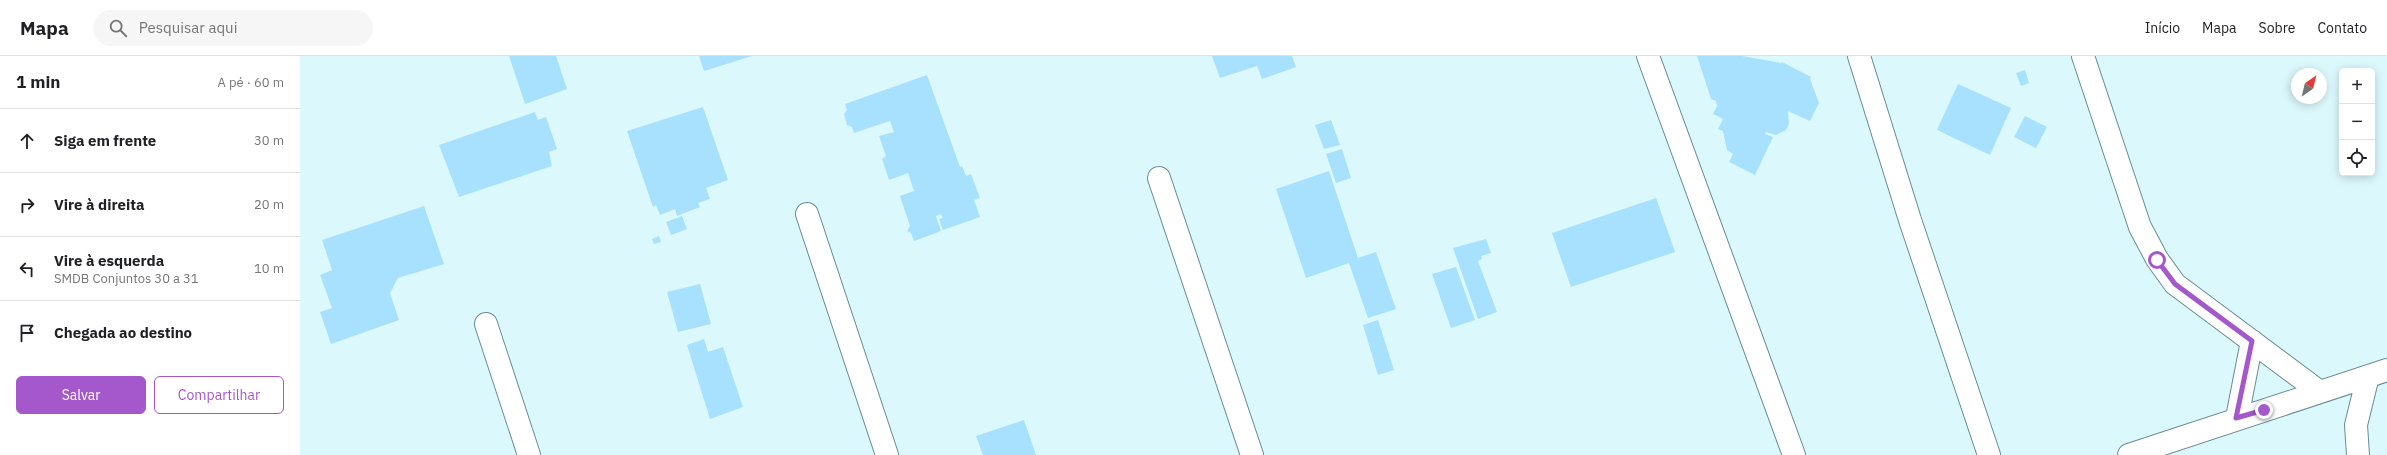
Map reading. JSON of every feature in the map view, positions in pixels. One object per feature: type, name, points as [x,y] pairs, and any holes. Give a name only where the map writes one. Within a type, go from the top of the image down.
[{"type":"street","points":[[1648,56],[1794,455]]},
{"type":"street","points":[[1859,56],[1910,220],[1989,455]]},
{"type":"street","points":[[2083,56],[2140,227],[2157,260],[2175,284],[2320,392]]},
{"type":"street","points":[[1159,178],[1252,455]]},
{"type":"street","points":[[808,214],[887,455]]},
{"type":"street","points":[[486,324],[529,455]]},
{"type":"street","points":[[2236,418],[2252,341]]},
{"type":"street","points":[[2130,455],[2236,418],[2378,373]]},
{"type":"street","points":[[2358,455],[2356,425],[2378,373]]},
{"type":"building","points":[[509,56],[556,56],[567,89],[525,104]]},
{"type":"building","points":[[699,56],[752,56],[704,71]]},
{"type":"building","points":[[1212,56],[1292,56],[1296,67],[1262,79],[1257,66],[1220,78]]},
{"type":"building","points":[[1697,56],[1742,56],[1782,62],[1811,77],[1810,79],[1819,103],[1810,121],[1788,111],[1789,124],[1786,130],[1776,135],[1766,132],[1765,134],[1773,137],[1755,175],[1729,162],[1733,154],[1727,150],[1723,131],[1718,129],[1723,119],[1713,114],[1717,106],[1716,101],[1711,99]]},
{"type":"building","points":[[2025,70],[2029,83],[2021,86],[2016,73]]},
{"type":"building","points":[[927,75],[960,167],[962,166],[966,176],[971,174],[980,198],[974,200],[980,217],[943,230],[939,219],[943,218],[941,214],[936,216],[941,231],[914,241],[911,233],[907,231],[910,226],[900,196],[914,191],[908,173],[889,180],[882,159],[886,156],[879,136],[894,132],[890,121],[854,133],[852,127],[847,125],[844,114],[847,110],[845,104]]},
{"type":"building","points":[[1958,84],[2011,108],[1990,155],[1937,130]]},
{"type":"building","points":[[703,107],[728,180],[706,188],[710,199],[698,203],[700,207],[677,216],[675,209],[660,215],[656,205],[653,207],[627,131]]},
{"type":"building","points":[[535,112],[538,120],[546,117],[557,149],[549,152],[552,166],[459,197],[439,145]]},
{"type":"building","points":[[2025,116],[2047,127],[2036,148],[2014,137]]},
{"type":"building","points":[[1331,120],[1340,145],[1324,149],[1315,125]]},
{"type":"building","points":[[1342,149],[1351,178],[1336,183],[1326,154]]},
{"type":"building","points":[[1329,171],[1358,258],[1376,252],[1396,309],[1368,318],[1349,263],[1306,278],[1276,189]]},
{"type":"building","points":[[1656,198],[1675,252],[1571,287],[1552,233]]},
{"type":"building","points":[[424,206],[444,264],[398,278],[390,293],[399,320],[331,344],[320,312],[332,308],[320,275],[332,270],[322,240]]},
{"type":"building","points":[[682,216],[687,229],[671,235],[666,222]]},
{"type":"building","points":[[659,236],[661,242],[654,244],[652,239]]},
{"type":"building","points":[[1486,239],[1491,253],[1481,256],[1482,259],[1478,261],[1497,312],[1478,319],[1453,248]]},
{"type":"building","points":[[1456,267],[1475,320],[1451,328],[1432,274]]},
{"type":"building","points":[[700,284],[711,324],[678,332],[667,292]]},
{"type":"building","points":[[1378,320],[1394,370],[1378,375],[1363,325]]},
{"type":"building","points":[[704,339],[708,352],[723,347],[743,407],[710,419],[687,345]]},
{"type":"building","points":[[1024,420],[1036,455],[983,455],[976,436]]},
{"type":"route","points":[[2157,260],[2175,284],[2252,341],[2236,418],[2264,410]]}]
